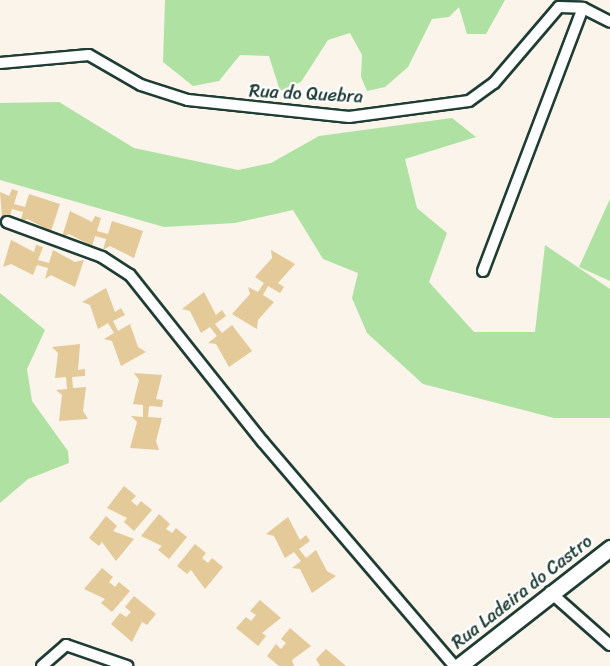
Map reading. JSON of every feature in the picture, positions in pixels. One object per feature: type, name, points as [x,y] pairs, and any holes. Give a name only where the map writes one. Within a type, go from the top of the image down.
[{"type":"street","name":"Rua do Quebra","points":[[0,63],[89,55],[141,85],[188,100],[349,117],[470,101],[494,83],[552,12],[566,5],[583,8]]},
{"type":"street","points":[[483,272],[583,8],[610,22]]},
{"type":"street","points":[[7,222],[102,257],[130,275],[263,442],[456,666]]},
{"type":"street","name":"Rua Ladeira do Castro","points":[[456,666],[610,548]]},
{"type":"street","points":[[550,592],[610,645]]},
{"type":"street","points":[[42,666],[66,645],[127,666]]},
{"type":"green space","points":[[165,0],[505,0],[486,34],[467,34],[459,7],[449,17],[432,19],[408,67],[385,87],[367,91],[361,77],[362,55],[350,33],[328,40],[301,82],[280,91],[269,56],[240,55],[219,81],[193,86],[163,62]]},
{"type":"green space","points":[[59,102],[134,148],[238,170],[271,163],[319,136],[452,118],[476,137],[405,159],[417,208],[447,233],[429,282],[474,332],[535,332],[545,245],[610,289],[610,418],[554,418],[423,384],[367,333],[352,298],[358,273],[323,259],[293,210],[235,223],[164,227],[0,180],[0,103]]},
{"type":"green space","points":[[610,199],[610,281],[579,267]]},
{"type":"green space","points":[[0,293],[45,330],[27,369],[32,401],[68,451],[69,463],[28,479],[0,503]]},
{"type":"building","points":[[12,189],[18,191],[14,204],[25,207],[29,194],[60,204],[51,231],[27,219],[20,223],[23,212],[12,209],[9,219],[2,217],[0,192],[9,196]]},
{"type":"building","points":[[70,211],[92,222],[95,216],[101,218],[97,231],[108,234],[112,221],[143,231],[134,258],[110,246],[103,250],[106,239],[95,236],[92,246],[69,234],[62,237]]},
{"type":"building","points":[[11,240],[34,252],[36,245],[43,247],[38,260],[49,263],[53,250],[75,262],[84,260],[75,287],[51,275],[45,279],[48,268],[37,265],[33,275],[11,264],[3,267]]},
{"type":"building","points":[[271,250],[295,264],[278,283],[284,287],[280,293],[268,286],[263,295],[274,302],[258,320],[257,329],[232,314],[250,294],[248,287],[258,292],[264,283],[255,277],[272,258]]},
{"type":"building","points":[[106,288],[115,312],[121,308],[125,315],[113,321],[118,331],[130,324],[138,347],[146,352],[121,366],[112,341],[104,339],[114,333],[108,323],[98,329],[90,305],[82,302]]},
{"type":"building","points":[[204,292],[216,315],[222,310],[226,316],[215,324],[222,333],[232,325],[252,351],[229,367],[216,344],[208,343],[217,336],[210,327],[201,333],[190,311],[182,309]]},
{"type":"building","points":[[80,344],[78,370],[85,369],[85,376],[72,377],[73,388],[86,387],[83,411],[88,419],[59,421],[62,395],[56,390],[67,389],[66,377],[55,378],[58,353],[52,347]]},
{"type":"building","points":[[134,373],[162,375],[156,399],[163,400],[162,407],[149,406],[148,417],[162,418],[156,441],[159,450],[130,448],[137,422],[131,416],[143,417],[143,405],[133,404],[139,380]]},
{"type":"building","points":[[124,486],[136,496],[131,501],[137,506],[141,501],[152,510],[134,531],[124,522],[127,518],[107,508]]},
{"type":"building","points":[[159,514],[170,524],[166,529],[172,533],[176,528],[187,537],[169,559],[158,550],[162,546],[141,536]]},
{"type":"building","points":[[106,516],[117,526],[113,531],[134,539],[116,561],[102,542],[99,546],[89,538]]},
{"type":"building","points":[[288,517],[300,540],[306,535],[310,541],[299,549],[306,558],[316,550],[327,571],[336,576],[312,593],[300,569],[292,568],[301,561],[294,552],[285,558],[274,536],[266,534]]},
{"type":"building","points":[[195,544],[206,553],[202,558],[208,563],[212,558],[223,567],[205,589],[191,570],[187,574],[177,566]]},
{"type":"building","points":[[102,568],[113,577],[109,582],[115,587],[119,582],[130,591],[112,612],[101,603],[105,599],[84,589]]},
{"type":"building","points":[[134,596],[156,614],[147,625],[142,622],[132,642],[111,624],[120,613],[126,617],[131,612],[125,607]]},
{"type":"building","points":[[260,600],[281,618],[262,633],[266,636],[258,646],[236,628],[246,617],[251,621],[256,615],[250,611]]},
{"type":"building","points":[[290,628],[311,646],[292,660],[294,666],[279,666],[267,656],[276,644],[281,649],[286,643],[281,639]]},
{"type":"building","points":[[326,649],[346,666],[320,666],[316,659]]}]
